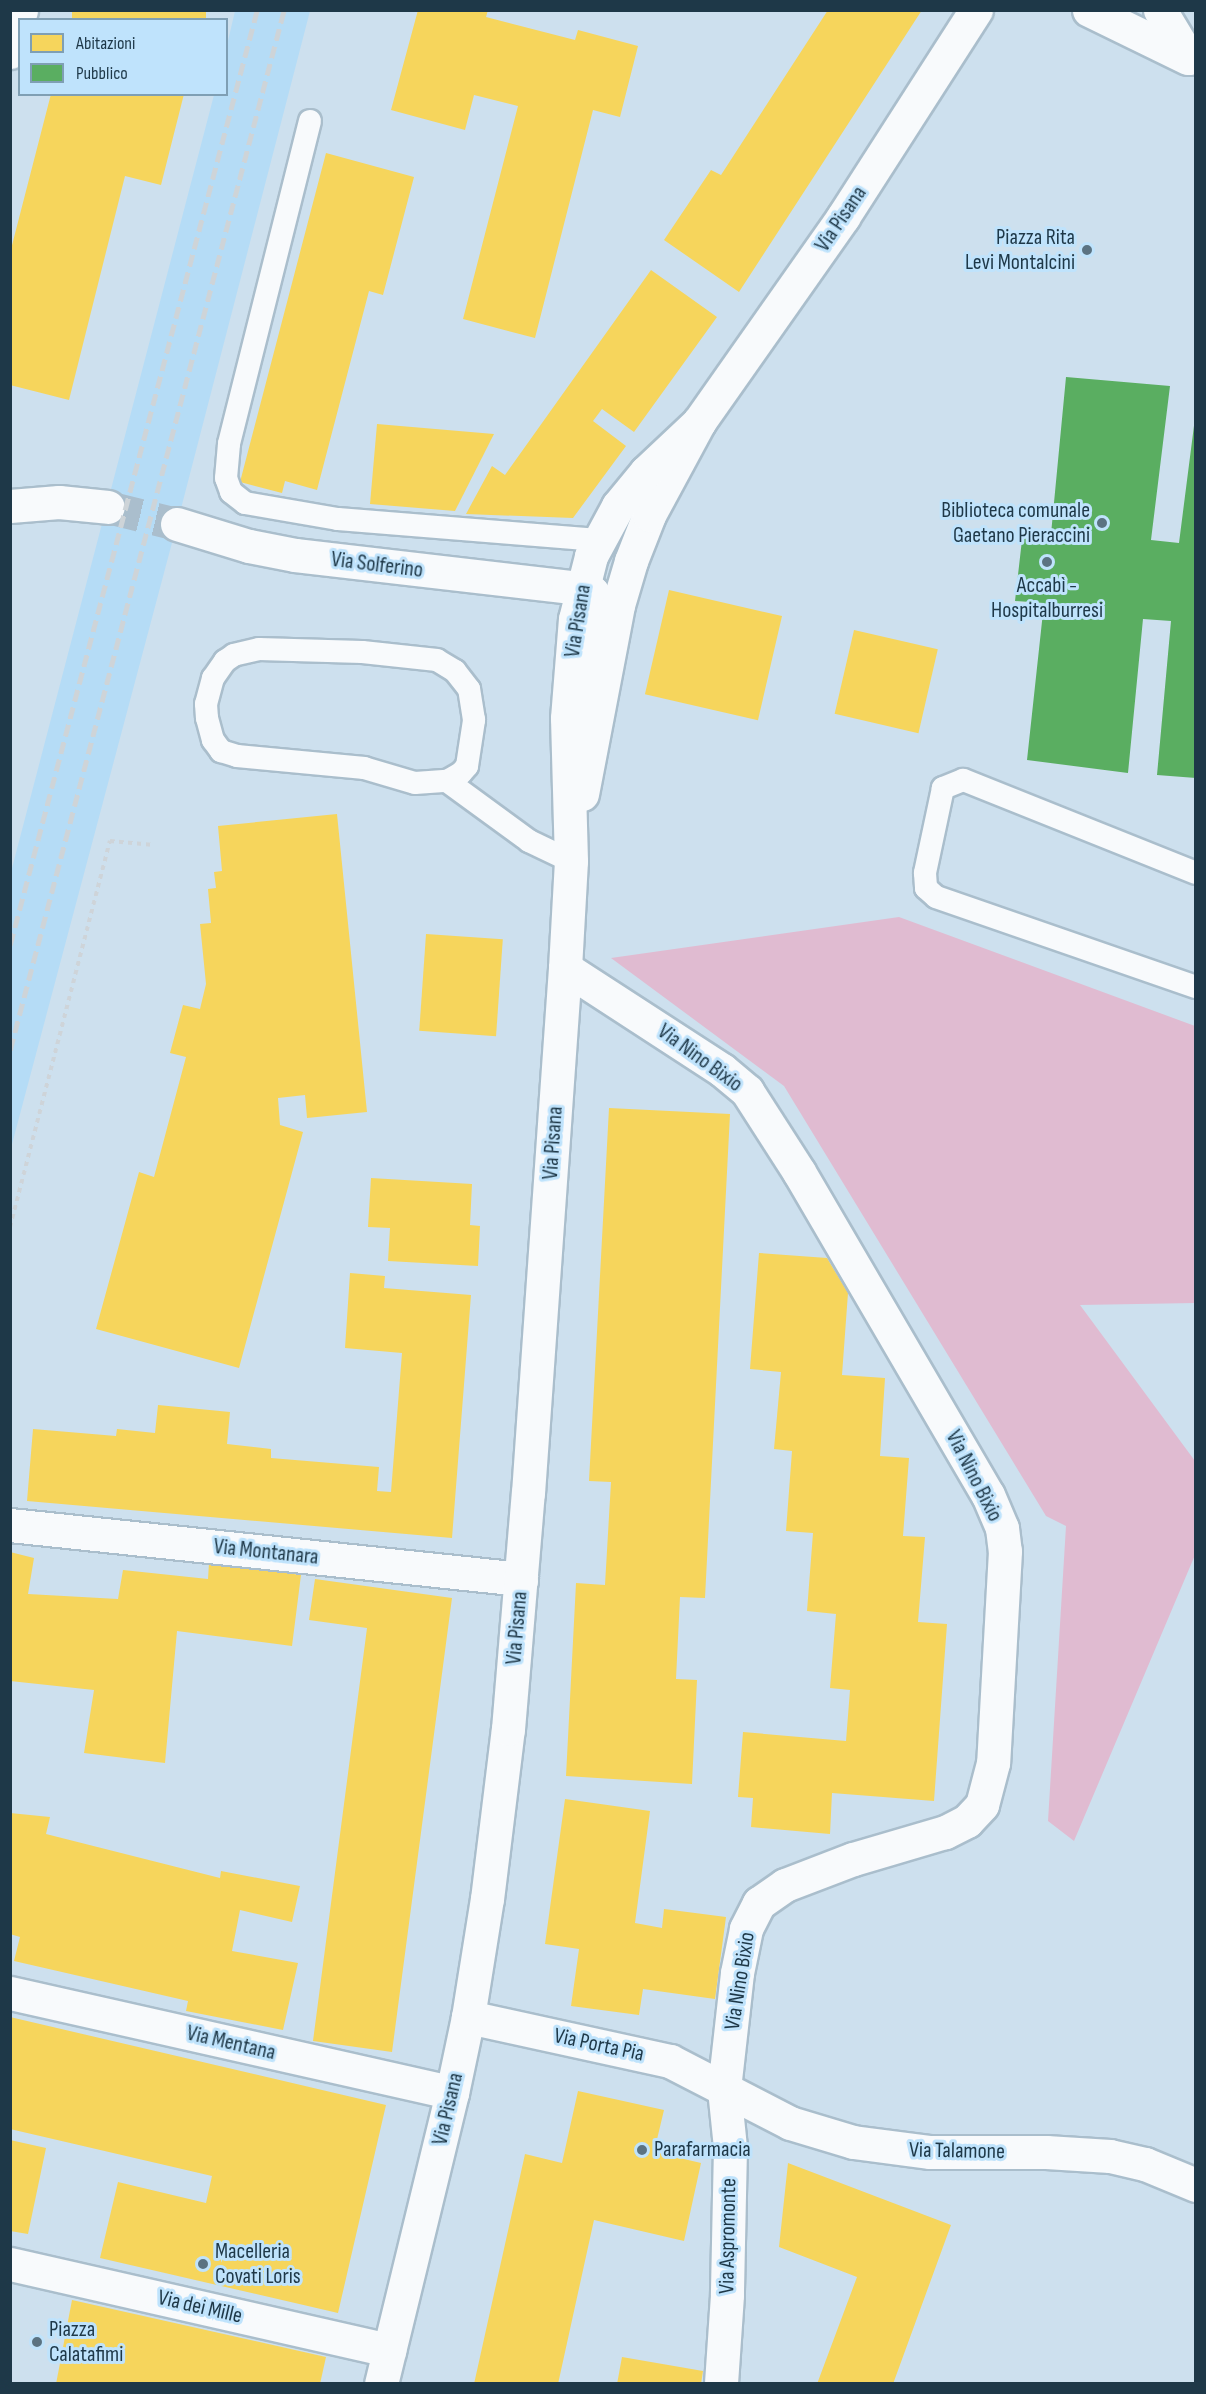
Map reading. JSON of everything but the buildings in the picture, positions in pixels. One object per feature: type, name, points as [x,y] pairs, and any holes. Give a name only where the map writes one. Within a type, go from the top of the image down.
[{"type":"street","name":"Via Pisana","points":[[571,861],[611,635],[631,561],[649,514],[699,422],[843,217],[976,10]]},
{"type":"street","points":[[1089,10],[1114,20],[1192,62]]},
{"type":"street","points":[[1160,10],[1192,62]]},
{"type":"street","points":[[10,52],[18,21]]},
{"type":"street","name":"Via Pisana","points":[[381,2384],[468,2018],[498,1819],[521,1579],[565,968],[571,861],[567,718],[572,645],[581,588],[598,540],[630,490],[699,422]]},
{"type":"street","points":[[10,506],[59,502],[108,507]]},
{"type":"street","name":"Via Solferino","points":[[177,524],[249,546],[296,555],[581,588]]},
{"type":"street","points":[[581,588],[592,592],[594,599],[595,724]]},
{"type":"street","name":"Via Nino Bixio","points":[[565,968],[722,1070],[747,1091],[799,1172],[958,1442],[988,1495],[1004,1538],[1005,1561],[993,1763],[982,1805],[967,1821],[945,1832],[853,1859],[785,1884],[759,1903],[746,1929],[741,1948],[724,2089]]},
{"type":"street","name":"Via Montanara","points":[[10,1525],[521,1579]]},
{"type":"street","name":"Via Mentana","points":[[10,1993],[452,2093]]},
{"type":"street","name":"Via Porta Pia","points":[[468,2018],[655,2057],[687,2068],[724,2089]]},
{"type":"street","name":"Via Talamone","points":[[724,2089],[790,2123],[853,2142],[930,2152],[1046,2152],[1110,2156],[1145,2164],[1196,2185]]},
{"type":"street","name":"Via Aspromonte","points":[[721,2384],[727,2295],[730,2140],[724,2089]]},
{"type":"street","name":"Via dei Mille","points":[[10,2264],[389,2350]]},
{"type":"lane","points":[[310,121],[229,444],[226,478],[231,492],[237,498],[253,505],[338,519],[598,540]]},
{"type":"lane","points":[[447,781],[461,774],[467,766],[474,720],[469,689],[447,665],[425,658],[259,649],[234,655],[225,661],[213,678],[206,704],[207,718],[213,740],[221,752],[237,756],[364,768],[415,783],[447,781],[530,841],[571,861]]},
{"type":"lane","points":[[1196,873],[963,780],[944,788],[925,873],[926,888],[936,897],[1196,987]]},
{"type":"path","points":[[10,1227],[110,841],[154,844]]},
{"type":"shaded area","points":[[235,11],[310,11],[177,524],[11,1148],[11,872],[214,96],[228,96],[228,41]]},
{"type":"shaded area","points":[[899,917],[1195,1026],[1195,1303],[1080,1305],[1195,1461],[1195,1555],[1074,1841],[1048,1821],[1066,1526],[1046,1516],[784,1086],[611,958]]},
{"type":"tunnel","points":[[108,507],[177,524]]},
{"type":"railway","points":[[10,945],[257,10]]},
{"type":"railway","points":[[10,1050],[284,10]]},
{"type":"place","name":"Piazza Rita Levi Montalcini","points":[[1087,250]]},
{"type":"place","name":"Biblioteca comunale Gaetano Pieraccini","points":[[1102,523]]},
{"type":"place","name":"Accabì - Hospitalburresi","points":[[1047,562]]},
{"type":"place","name":"Parafarmacia","points":[[642,2150]]},
{"type":"place","name":"Macelleria Covati Loris","points":[[203,2264]]},
{"type":"place","name":"Piazza Calatafimi","points":[[37,2342]]}]
